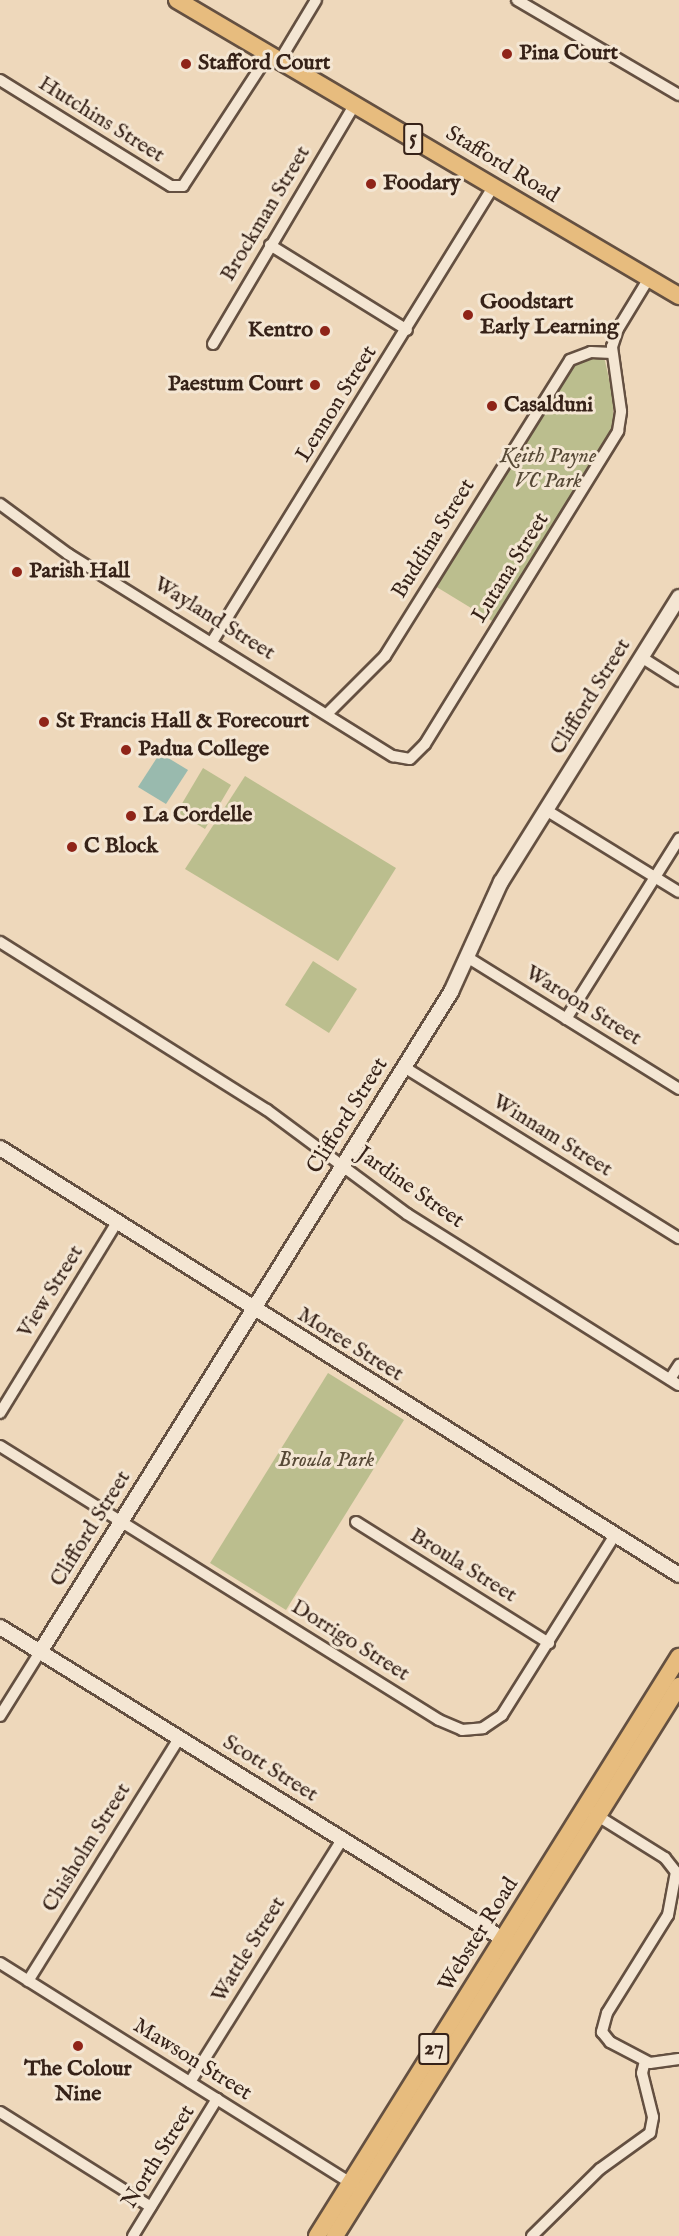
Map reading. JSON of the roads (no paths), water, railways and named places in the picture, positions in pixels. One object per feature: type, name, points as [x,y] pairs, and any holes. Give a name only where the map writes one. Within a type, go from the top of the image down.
[{"type":"main road","name":"Stafford Road","points":[[177,0],[679,296]]},
{"type":"main road","name":"Webster Road","points":[[592,1812],[679,1657]]},
{"type":"main road","name":"Webster Road","points":[[317,2236],[357,2186],[592,1812],[679,1686]]},
{"type":"main road","name":"Webster Road","points":[[335,2236],[357,2186]]},
{"type":"street","points":[[275,57],[316,0]]},
{"type":"street","points":[[517,0],[535,4],[679,95]]},
{"type":"street","name":"Hutchins Street","points":[[0,80],[171,186],[183,186],[275,57]]},
{"type":"street","name":"Brockman Street","points":[[213,344],[355,104]]},
{"type":"street","name":"Lennon Street","points":[[212,642],[494,187]]},
{"type":"street","points":[[270,245],[407,330]]},
{"type":"street","points":[[612,353],[618,329],[649,278]]},
{"type":"street","name":"Buddina Street","points":[[327,714],[385,656],[570,360],[591,352],[612,353]]},
{"type":"street","name":"Lutana Street","points":[[410,759],[425,744],[618,430],[621,411],[612,353]]},
{"type":"street","name":"Wayland Street","points":[[0,504],[68,554],[393,756],[410,759]]},
{"type":"street","name":"Clifford Street","points":[[40,1652],[451,992],[490,900],[679,597]]},
{"type":"street","points":[[642,657],[679,681]]},
{"type":"street","points":[[546,810],[679,892]]},
{"type":"street","points":[[566,1019],[679,839]]},
{"type":"street","name":"Jardine Street","points":[[0,942],[240,1093],[343,1165],[407,1214],[674,1382]]},
{"type":"street","name":"Waroon Street","points":[[467,957],[679,1089]]},
{"type":"street","name":"Winnam Street","points":[[404,1067],[679,1238]]},
{"type":"street","name":"Moree Street","points":[[0,1148],[679,1575]]},
{"type":"street","name":"View Street","points":[[0,1413],[117,1222]]},
{"type":"street","points":[[674,1382],[679,1365]]},
{"type":"street","name":"Dorrigo Street","points":[[0,1446],[439,1720],[462,1730],[483,1728],[502,1715],[615,1535]]},
{"type":"street","name":"Broula Street","points":[[356,1522],[549,1642]]},
{"type":"street","name":"Scott Street","points":[[0,1627],[510,1943]]},
{"type":"street","points":[[0,1716],[40,1652]]},
{"type":"street","name":"Chisholm Street","points":[[28,1980],[180,1737]]},
{"type":"street","points":[[592,1812],[665,1858],[676,1872],[668,1915],[602,2028],[607,2039],[645,2061],[659,2064],[679,2059]]},
{"type":"street","name":"Wattle Street","points":[[190,2082],[342,1840]]},
{"type":"street","name":"Mawson Street","points":[[0,1963],[357,2186]]},
{"type":"street","points":[[532,2236],[600,2169],[650,2133],[653,2117],[642,2077],[645,2061]]},
{"type":"street","name":"North Street","points":[[133,2236],[218,2099]]},
{"type":"street","points":[[0,2112],[151,2207]]},
{"type":"water","points":[[160,753],[188,770],[166,804],[138,787]]},
{"type":"place","name":"Pina Court","points":[[507,54]]},
{"type":"place","name":"Stafford Court","points":[[186,64]]},
{"type":"place","name":"Foodary","points":[[371,184]]},
{"type":"place","name":"Goodstart Early Learning","points":[[468,315]]},
{"type":"place","name":"Kentro","points":[[325,331]]},
{"type":"place","name":"Paestum Court","points":[[315,385]]},
{"type":"place","name":"Casalduni","points":[[492,406]]},
{"type":"place","name":"Parish Hall","points":[[17,572]]},
{"type":"place","name":"St Francis Hall & Forecourt","points":[[44,722]]},
{"type":"place","name":"Padua College","points":[[126,750]]},
{"type":"place","name":"La Cordelle","points":[[131,816]]},
{"type":"place","name":"C Block","points":[[72,847]]},
{"type":"place","name":"The Colour Nine","points":[[78,2046]]},
{"type":"park label","name":"Keith Payne VC Park","points":[[548,468]]},
{"type":"park label","name":"Broula Park","points":[[326,1461]]}]
